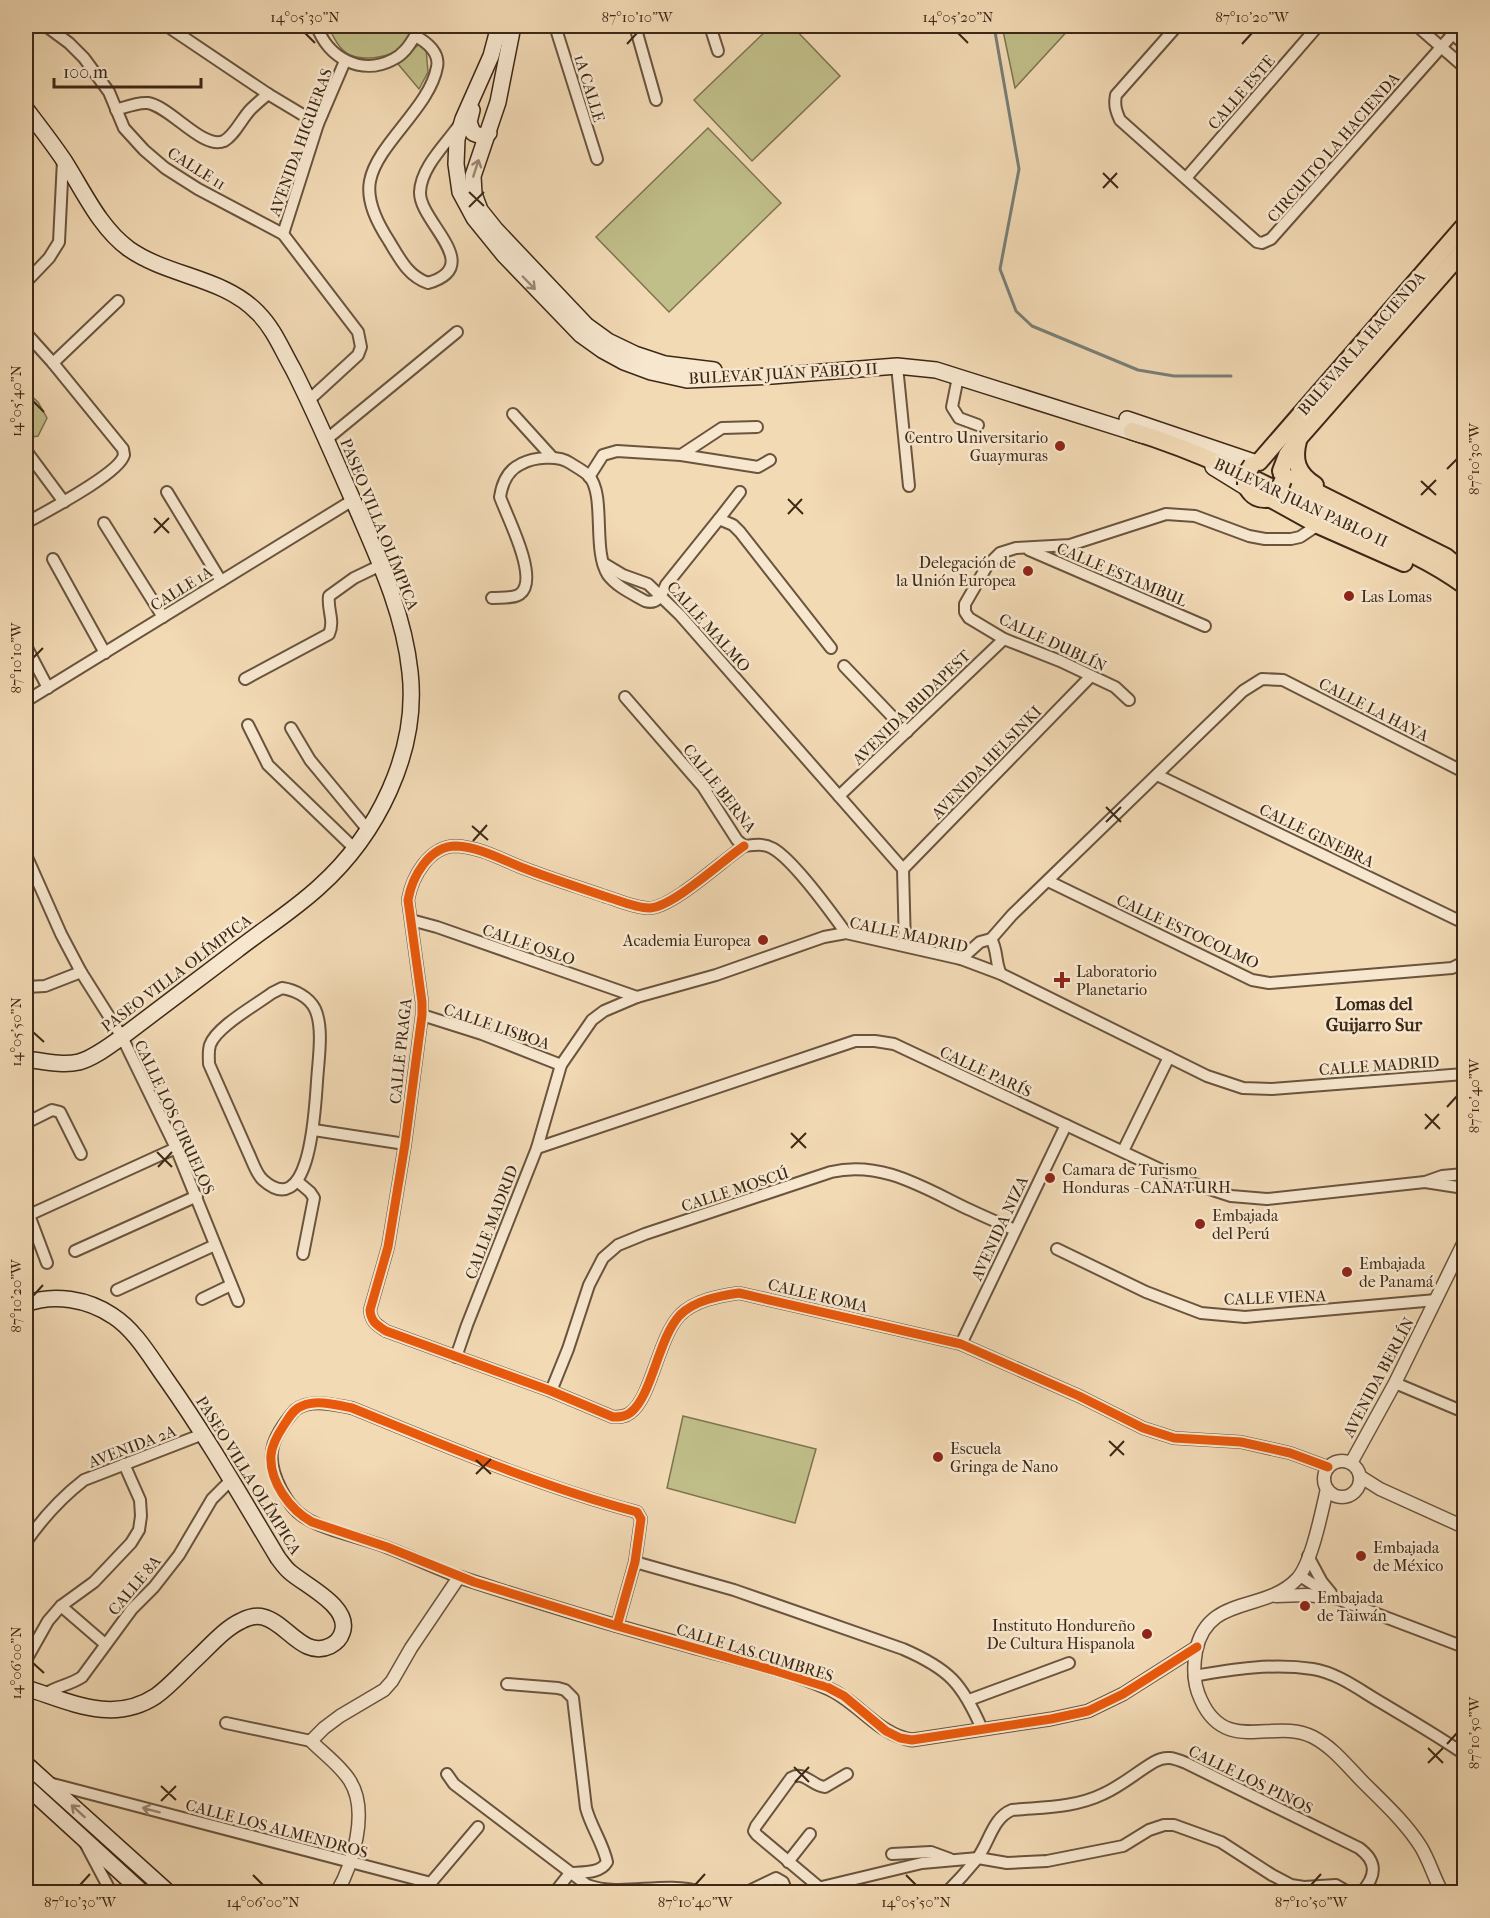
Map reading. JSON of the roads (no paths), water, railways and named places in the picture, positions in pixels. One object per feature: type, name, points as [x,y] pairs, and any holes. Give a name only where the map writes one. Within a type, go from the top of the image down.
[{"type":"main road","name":"BULEVAR JUAN PABLO II","points":[[499,26],[491,56],[463,119],[458,139],[457,172],[460,192],[469,210],[504,255],[581,335],[624,362],[651,372],[687,380],[897,366],[936,370],[1256,463]]},
{"type":"main road","name":"BULEVAR JUAN PABLO II","points":[[513,26],[498,102],[473,176],[474,194],[480,210],[496,230],[586,325],[608,341],[634,354],[665,364],[698,370],[743,370],[896,357],[916,357],[967,369],[1209,454],[1464,573]]},
{"type":"main road","points":[[489,133],[481,136],[473,133],[471,129],[469,122],[474,96],[483,88],[489,89],[494,93],[498,102]]},
{"type":"main road","name":"PASEO VILLA OLÍMPICA","points":[[26,109],[63,159],[101,220],[129,249],[149,260],[232,292],[256,310],[270,327],[309,400],[381,565],[401,624],[410,670],[412,695],[411,718],[397,770],[368,830],[355,849],[318,888],[122,1037],[80,1062],[62,1064],[26,1059]]},
{"type":"main road","name":"BULEVAR LA HACIENDA","points":[[1256,463],[1464,226]]},
{"type":"main road","name":"BULEVAR LA HACIENDA","points":[[1282,475],[1287,455],[1299,438],[1464,250]]},
{"type":"main road","name":"BULEVAR JUAN PABLO II","points":[[1133,426],[1213,466],[1246,487]]},
{"type":"main road","name":"BULEVAR JUAN PABLO II","points":[[1133,426],[1207,458],[1400,549],[1443,571],[1464,585]]},
{"type":"main road","points":[[1299,438],[1295,459],[1306,480],[1364,516]]},
{"type":"main road","points":[[1256,463],[1271,463],[1282,475],[1278,493],[1271,498],[1256,498],[1246,487],[1246,474],[1256,463]]},
{"type":"main road","name":"BULEVAR JUAN PABLO II","points":[[1282,475],[1446,557],[1464,573]]},
{"type":"main road","name":"BULEVAR JUAN PABLO II","points":[[1271,498],[1318,525],[1464,593]]},
{"type":"main road","name":"PASEO VILLA OLÍMPICA","points":[[26,1304],[36,1300],[63,1298],[88,1304],[113,1316],[132,1333],[203,1434],[284,1566],[334,1605],[344,1626],[337,1643],[327,1648],[314,1648],[304,1645],[269,1619],[255,1616],[240,1621],[229,1628],[154,1697],[121,1710],[90,1708],[32,1691]]},
{"type":"main road","points":[[26,1764],[168,1893]]},
{"type":"main road","points":[[27,1788],[142,1893]]},
{"type":"street","name":"CALLE 11","points":[[46,26],[69,43],[84,58],[108,92],[124,128],[165,168],[198,189],[283,234]]},
{"type":"street","points":[[167,26],[268,94],[318,124]]},
{"type":"street","name":"AVENIDA HIGUERAS","points":[[316,26],[330,50],[345,61],[361,66],[377,65],[393,60],[406,50],[415,36],[426,41],[437,58],[437,67],[427,91],[374,167],[369,184],[371,203],[377,223],[410,273],[428,283],[444,275],[452,261],[448,246],[421,201],[420,190],[433,161],[463,119]]},
{"type":"street","name":"1A CALLE","points":[[555,26],[597,159]]},
{"type":"street","points":[[635,26],[656,100]]},
{"type":"street","points":[[710,26],[718,51]]},
{"type":"street","name":"CIRCUITO LA HACIENDA","points":[[1177,26],[1116,95],[1114,102],[1120,120],[1257,242],[1267,242],[1456,29]]},
{"type":"street","name":"CALLE ESTE","points":[[1186,178],[1318,26]]},
{"type":"street","points":[[1417,26],[1464,67]]},
{"type":"street","points":[[1444,26],[1456,29],[1464,44]]},
{"type":"street","name":"AVENIDA HIGUERAS","points":[[309,400],[358,355],[361,347],[358,332],[283,234],[318,124],[345,61]]},
{"type":"street","points":[[116,110],[139,103],[152,104],[166,110],[207,140],[222,141],[229,137],[250,110],[268,94]]},
{"type":"street","points":[[26,282],[49,258],[60,242],[63,159]]},
{"type":"street","points":[[433,161],[446,160],[457,172]]},
{"type":"street","points":[[53,363],[118,301]]},
{"type":"street","points":[[327,439],[457,332]]},
{"type":"street","points":[[26,333],[123,449],[124,455],[119,465],[64,502],[26,523]]},
{"type":"street","points":[[897,366],[909,486]]},
{"type":"street","points":[[958,377],[952,407],[959,418],[978,425]]},
{"type":"street","points":[[513,414],[552,457]]},
{"type":"street","points":[[681,455],[722,428],[757,427]]},
{"type":"street","points":[[589,477],[603,455],[617,451],[681,455],[758,467],[770,460]]},
{"type":"street","points":[[27,452],[64,502]]},
{"type":"street","points":[[492,598],[517,596],[527,583],[527,566],[500,497],[502,488],[514,469],[523,462],[552,457],[563,459],[589,477],[595,488],[603,563],[607,573],[615,582],[645,601],[656,601],[661,597],[666,585],[740,492]]},
{"type":"street","points":[[167,492],[221,581]]},
{"type":"street","name":"CALLE 1A","points":[[26,701],[353,500]]},
{"type":"street","points":[[1026,549],[1070,545],[1166,514],[1195,516],[1249,536],[1265,538],[1300,537],[1318,525]]},
{"type":"street","points":[[718,519],[733,525],[740,532],[831,648]]},
{"type":"street","points":[[104,524],[163,617]]},
{"type":"street","name":"CALLE DUBLÍN","points":[[1026,549],[1016,548],[1000,553],[987,566],[965,604],[965,612],[969,618],[1004,639],[1060,661],[1116,687],[1129,700]]},
{"type":"street","name":"CALLE ESTAMBUL","points":[[1026,549],[1205,626]]},
{"type":"street","points":[[53,559],[105,653]]},
{"type":"street","name":"CALLE MALMO","points":[[603,563],[623,575],[648,584],[680,615],[903,868]]},
{"type":"street","points":[[245,679],[329,634],[333,619],[328,602],[329,596],[354,578],[381,565]]},
{"type":"street","name":"AVENIDA BUDAPEST","points":[[839,796],[1004,639]]},
{"type":"street","points":[[26,646],[48,688]]},
{"type":"street","points":[[844,666],[907,732]]},
{"type":"street","name":"AVENIDA HELSINKI","points":[[903,868],[1090,676]]},
{"type":"street","name":"CALLE LA HAYA","points":[[1157,775],[1243,691],[1255,682],[1269,678],[1283,680],[1464,772]]},
{"type":"street","name":"CALLE BERNA","points":[[625,698],[702,787],[738,840],[744,846],[764,845],[773,848],[799,873],[846,933]]},
{"type":"street","points":[[248,725],[268,765],[355,849]]},
{"type":"street","points":[[291,729],[310,760],[368,830]]},
{"type":"street","points":[[961,959],[980,942],[991,939],[1012,915],[1157,775]]},
{"type":"street","name":"CALLE GINEBRA","points":[[1157,775],[1464,923]]},
{"type":"street","name":"CALLE PRAGA","points":[[370,1310],[388,1247],[405,1144],[422,1016],[408,900],[410,885],[420,868],[441,850],[455,846],[478,850],[619,901],[648,908],[669,902],[744,846]]},
{"type":"street","name":"CALLE LOS CIRUELOS","points":[[26,855],[61,934],[81,972],[122,1037],[176,1148],[238,1301]]},
{"type":"street","points":[[903,868],[906,946]]},
{"type":"street","name":"CALLE ESTOCOLMO","points":[[1048,881],[1252,980],[1269,983],[1452,968],[1464,962]]},
{"type":"street","name":"CALLE OSLO","points":[[411,920],[637,997]]},
{"type":"street","name":"CALLE MADRID","points":[[456,1357],[537,1148],[561,1065],[592,1020],[604,1011],[637,997],[716,975],[824,937],[846,933],[961,959],[1001,974],[1208,1076],[1243,1088],[1272,1089],[1464,1074]]},
{"type":"street","points":[[991,939],[1001,974]]},
{"type":"street","points":[[26,987],[45,986],[81,972]]},
{"type":"street","points":[[282,988],[294,990],[304,997],[315,1008],[320,1026],[314,1130],[305,1164],[297,1181],[288,1189],[279,1190],[261,1179],[209,1064],[210,1044],[217,1033],[282,988]]},
{"type":"street","name":"CALLE LISBOA","points":[[422,1016],[482,1034],[561,1065]]},
{"type":"street","name":"CALLE PARÍS","points":[[537,1148],[855,1041],[875,1041],[894,1044],[1185,1181],[1231,1196],[1267,1199],[1425,1182],[1442,1176],[1464,1174]]},
{"type":"street","points":[[1123,1151],[1169,1057]]},
{"type":"street","points":[[26,1123],[52,1110],[60,1112],[81,1154]]},
{"type":"street","name":"AVENIDA NIZA","points":[[961,1344],[1066,1125]]},
{"type":"street","points":[[314,1130],[405,1144]]},
{"type":"street","points":[[47,1263],[27,1211],[176,1148]]},
{"type":"street","name":"CALLE MOSCÚ","points":[[551,1391],[589,1286],[603,1257],[618,1245],[645,1234],[831,1172],[854,1168],[879,1170],[904,1179],[1015,1230]]},
{"type":"street","points":[[297,1181],[314,1198],[303,1254]]},
{"type":"street","name":"CALLE PARÍS","points":[[1425,1182],[1464,1188]]},
{"type":"street","points":[[75,1251],[196,1196]]},
{"type":"street","name":"AVENIDA BERLÍN","points":[[1351,1463],[1395,1383],[1464,1242]]},
{"type":"street","points":[[117,1290],[215,1245]]},
{"type":"street","name":"CALLE VIENA","points":[[1057,1249],[1146,1292],[1201,1313],[1245,1317],[1436,1300]]},
{"type":"street","points":[[202,1299],[231,1285]]},
{"type":"street","name":"CALLE ROMA","points":[[370,1310],[371,1319],[386,1331],[551,1391],[613,1417],[623,1417],[632,1413],[641,1400],[666,1337],[679,1316],[693,1305],[718,1296],[739,1293],[961,1344],[1079,1396],[1143,1428],[1174,1438],[1213,1439],[1262,1446],[1309,1459],[1328,1467]]},
{"type":"street","points":[[1395,1383],[1464,1412]]},
{"type":"street","points":[[311,1741],[340,1716],[384,1690],[459,1577],[387,1547],[312,1522],[294,1509],[287,1501],[273,1471],[271,1453],[278,1434],[295,1410],[306,1404],[319,1403],[352,1408],[524,1477],[585,1498],[637,1512],[641,1519],[635,1562],[617,1626]]},
{"type":"street","name":"AVENIDA 2A","points":[[26,1542],[35,1529],[84,1480],[203,1434]]},
{"type":"street","points":[[1327,1488],[1336,1496],[1348,1496],[1359,1483],[1359,1471],[1351,1463],[1337,1461],[1328,1467],[1324,1477],[1327,1488],[1321,1518],[1300,1576],[1292,1584],[1272,1596],[1222,1612],[1204,1628],[1197,1647],[1194,1676],[1196,1690],[1208,1712],[1216,1721],[1227,1727],[1253,1734],[1289,1730],[1300,1732],[1330,1749],[1382,1800],[1415,1838],[1428,1859],[1442,1893]]},
{"type":"street","points":[[26,1660],[48,1621],[61,1606],[94,1582],[131,1543],[139,1530],[140,1500],[124,1464]]},
{"type":"street","name":"CALLE 8A","points":[[32,1691],[74,1682],[82,1677],[105,1644],[179,1555],[212,1499],[231,1479]]},
{"type":"street","points":[[1359,1483],[1380,1489],[1464,1527]]},
{"type":"street","points":[[1321,1518],[1342,1497]]},
{"type":"street","points":[[1308,1556],[1322,1582],[1335,1598]]},
{"type":"street","points":[[635,1562],[734,1590],[923,1658],[948,1674],[969,1700],[982,1729]]},
{"type":"street","points":[[1300,1576],[1335,1598],[1464,1647]]},
{"type":"street","name":"CALLE LAS CUMBRES","points":[[459,1577],[827,1687],[844,1696],[886,1731],[900,1738],[912,1740],[1051,1719],[1097,1707],[1123,1694],[1197,1647]]},
{"type":"street","points":[[1272,1596],[1299,1595],[1335,1598]]},
{"type":"street","points":[[61,1606],[105,1644]]},
{"type":"street","points":[[969,1700],[1069,1663]]},
{"type":"street","points":[[1194,1676],[1248,1667],[1277,1666],[1314,1670],[1334,1676],[1354,1687],[1464,1754]]},
{"type":"street","points":[[507,1684],[558,1688],[565,1690],[573,1698],[586,1808],[604,1850],[606,1862],[598,1870],[570,1873],[555,1893]]},
{"type":"street","points":[[226,1723],[311,1741],[350,1781],[355,1794],[358,1815],[357,1837],[350,1862],[337,1893]]},
{"type":"street","name":"CALLE LOS PINOS","points":[[947,1893],[978,1858],[999,1819],[1005,1813],[1012,1810],[1064,1806],[1094,1798],[1161,1758],[1168,1757],[1186,1763],[1368,1854],[1373,1870],[1362,1893]]},
{"type":"street","points":[[447,1774],[454,1784],[587,1885],[618,1890],[674,1886],[700,1893]]},
{"type":"street","points":[[819,1887],[754,1831],[790,1778],[796,1775],[802,1776],[825,1787],[847,1774]]},
{"type":"street","name":"CALLE LOS ALMENDROS","points":[[46,1782],[431,1883]]},
{"type":"street","points":[[801,1893],[922,1863],[978,1858],[1007,1863],[1047,1861],[1124,1846],[1156,1826],[1174,1825],[1221,1842],[1291,1885],[1304,1887],[1336,1885],[1348,1893]]},
{"type":"street","points":[[423,1893],[478,1827]]},
{"type":"street","points":[[788,1862],[810,1834]]},
{"type":"street","points":[[82,1838],[111,1893]]},
{"type":"street","points":[[892,1854],[932,1852],[954,1861]]},
{"type":"street","points":[[741,1892],[776,1878],[783,1882],[787,1893]]},
{"type":"waterway","points":[[994,26],[1019,169],[1000,269],[1016,311],[1032,326],[1138,370],[1174,376],[1231,376]]},
{"type":"place","name":"Centro Universitario Guaymuras","points":[[1060,446]]},
{"type":"place","name":"Delegación de la Unión Europea","points":[[1028,571]]},
{"type":"place","name":"Las Lomas","points":[[1349,596]]},
{"type":"place","name":"Academia Europea","points":[[763,940]]},
{"type":"place","name":"Laboratorio Planetario","points":[[1062,980]]},
{"type":"place","name":"Camara de Turismo Honduras - CANATURH","points":[[1050,1178]]},
{"type":"place","name":"Embajada del Perú","points":[[1200,1224]]},
{"type":"place","name":"Embajada de Panamá","points":[[1347,1272]]},
{"type":"place","name":"Escuela Gringa de Nano","points":[[938,1457]]},
{"type":"place","name":"Embajada de México","points":[[1361,1556]]},
{"type":"place","name":"Embajada de Taiwán","points":[[1305,1606]]},
{"type":"place","name":"Instituto Hondureño De Cultura Hispanola","points":[[1147,1634]]},
{"type":"district","name":"Lomas del Guijarro Sur","points":[[1374,1014]]}]
